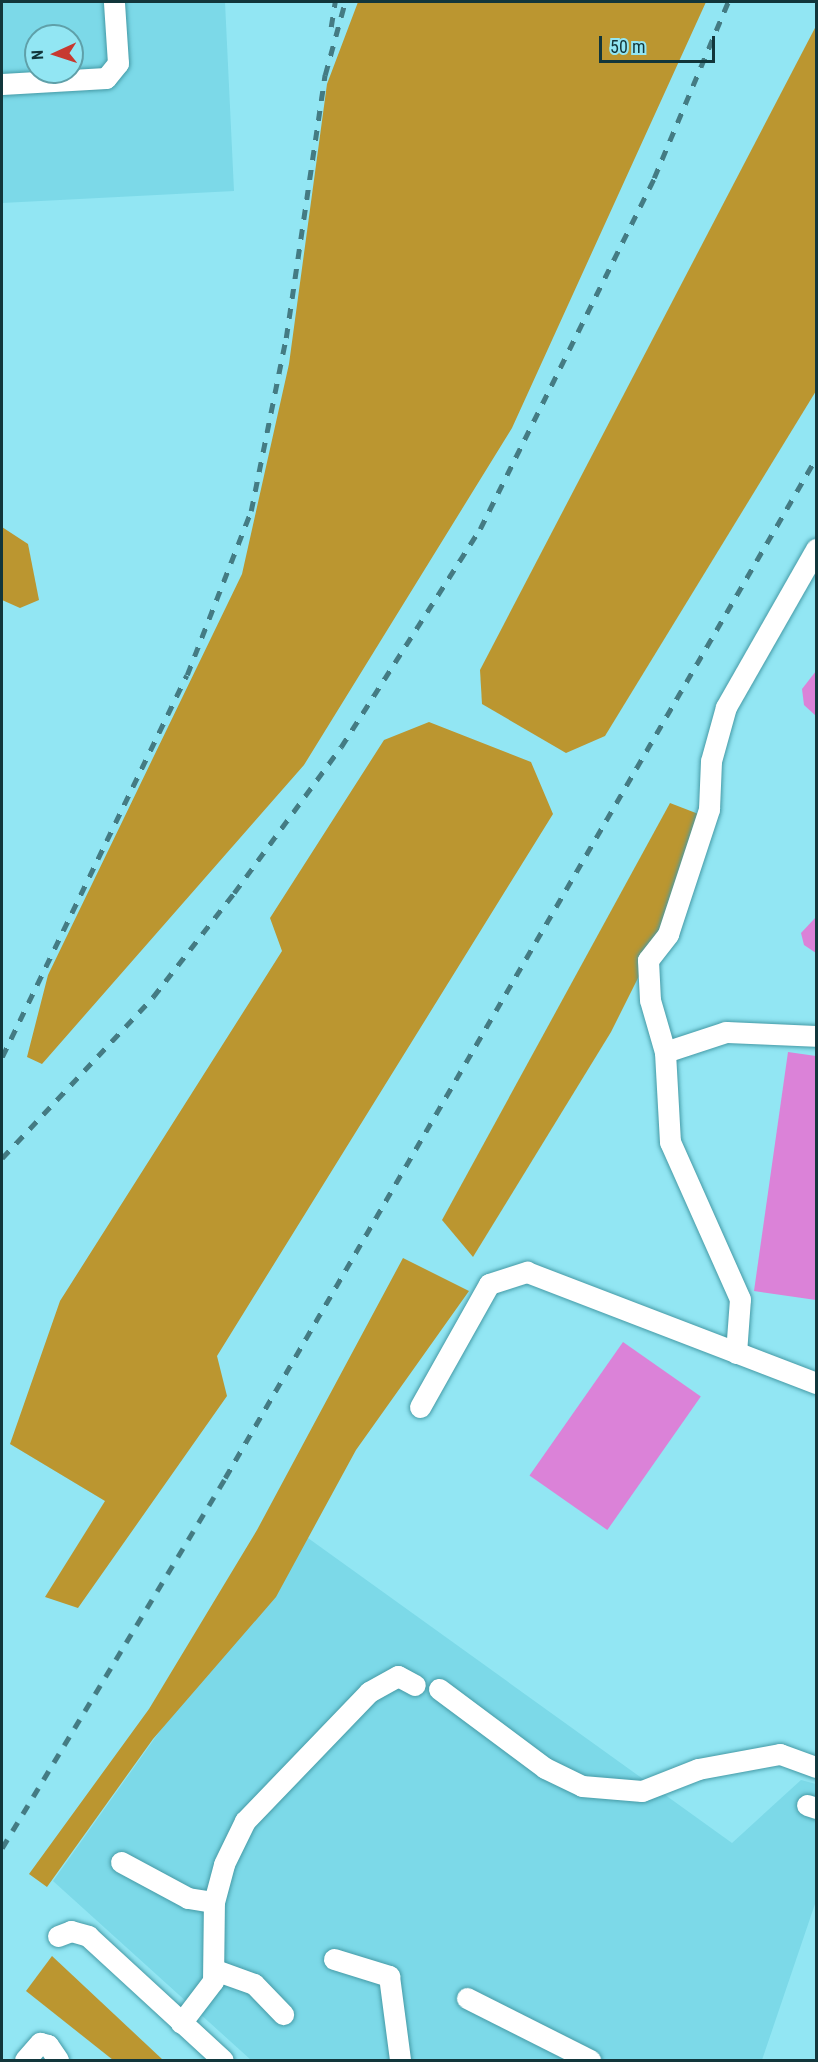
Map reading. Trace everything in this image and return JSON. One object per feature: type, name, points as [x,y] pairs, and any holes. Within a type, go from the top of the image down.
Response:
[{"type":"lane","points":[[2,84],[106,78],[118,63],[114,2]]},
{"type":"lane","points":[[736,1353],[740,1299],[670,1142],[665,1052],[650,1000],[648,960],[668,934],[709,808],[711,761],[726,707],[808,580],[816,549]]},
{"type":"lane","points":[[665,1052],[726,1032],[816,1036]]},
{"type":"lane","points":[[420,1407],[489,1284],[527,1272],[816,1383]]},
{"type":"lane","points":[[181,2023],[213,1982],[215,1970],[214,1902],[224,1864],[245,1821],[369,1692],[398,1676],[415,1685]]},
{"type":"lane","points":[[439,1689],[545,1767],[582,1786],[642,1791],[698,1769],[780,1754],[816,1767]]},
{"type":"lane","points":[[121,1862],[188,1898],[214,1902]]},
{"type":"lane","points":[[58,1936],[71,1931],[88,1936],[223,2061]]},
{"type":"lane","points":[[334,1959],[389,1976],[400,2061]]},
{"type":"lane","points":[[215,1970],[254,1984],[283,2014]]},
{"type":"lane","points":[[468,1998],[590,2061]]},
{"type":"lane","points":[[25,2061],[40,2043],[48,2045],[58,2061]]},
{"type":"shaded area","points":[[2,2],[225,2],[234,191],[2,203]]},
{"type":"shaded area","points":[[358,2],[706,2],[512,428],[304,765],[42,1064],[27,1057],[48,975],[242,574],[289,364],[327,84]]},
{"type":"shaded area","points":[[816,26],[816,391],[605,736],[566,753],[482,704],[480,670]]},
{"type":"shaded area","points":[[2,527],[28,544],[39,600],[20,608],[2,600]]},
{"type":"shaded area","points":[[816,671],[816,716],[804,705],[802,689]]},
{"type":"shaded area","points":[[429,722],[531,762],[553,814],[217,1356],[227,1396],[78,1608],[45,1597],[105,1501],[10,1444],[60,1301],[282,951],[270,918],[384,740]]},
{"type":"shaded area","points":[[670,803],[701,815],[661,932],[611,1032],[473,1257],[442,1220]]},
{"type":"shaded area","points":[[816,917],[816,953],[804,945],[801,933]]},
{"type":"shaded area","points":[[788,1052],[816,1056],[816,1300],[754,1291]]},
{"type":"shaded area","points":[[403,1258],[469,1291],[356,1450],[276,1597],[153,1739],[47,1887],[29,1874],[149,1709],[257,1530]]},
{"type":"shaded area","points":[[623,1342],[701,1396],[607,1530],[530,1476]]},
{"type":"shaded area","points":[[301,1533],[732,1843],[801,1780],[816,1784],[816,1901],[762,2060],[251,2060],[53,1881]]},
{"type":"shaded area","points":[[52,1956],[163,2060],[113,2060],[26,1991]]},
{"type":"railway","points":[[331,27],[335,2]]},
{"type":"railway","points":[[2,1057],[187,675],[251,511],[286,338],[325,75],[345,2]]},
{"type":"railway","points":[[2,1158],[153,997],[234,893],[341,747],[480,529],[654,178],[728,2]]},
{"type":"railway","points":[[2,1848],[225,1478],[816,458]]}]
